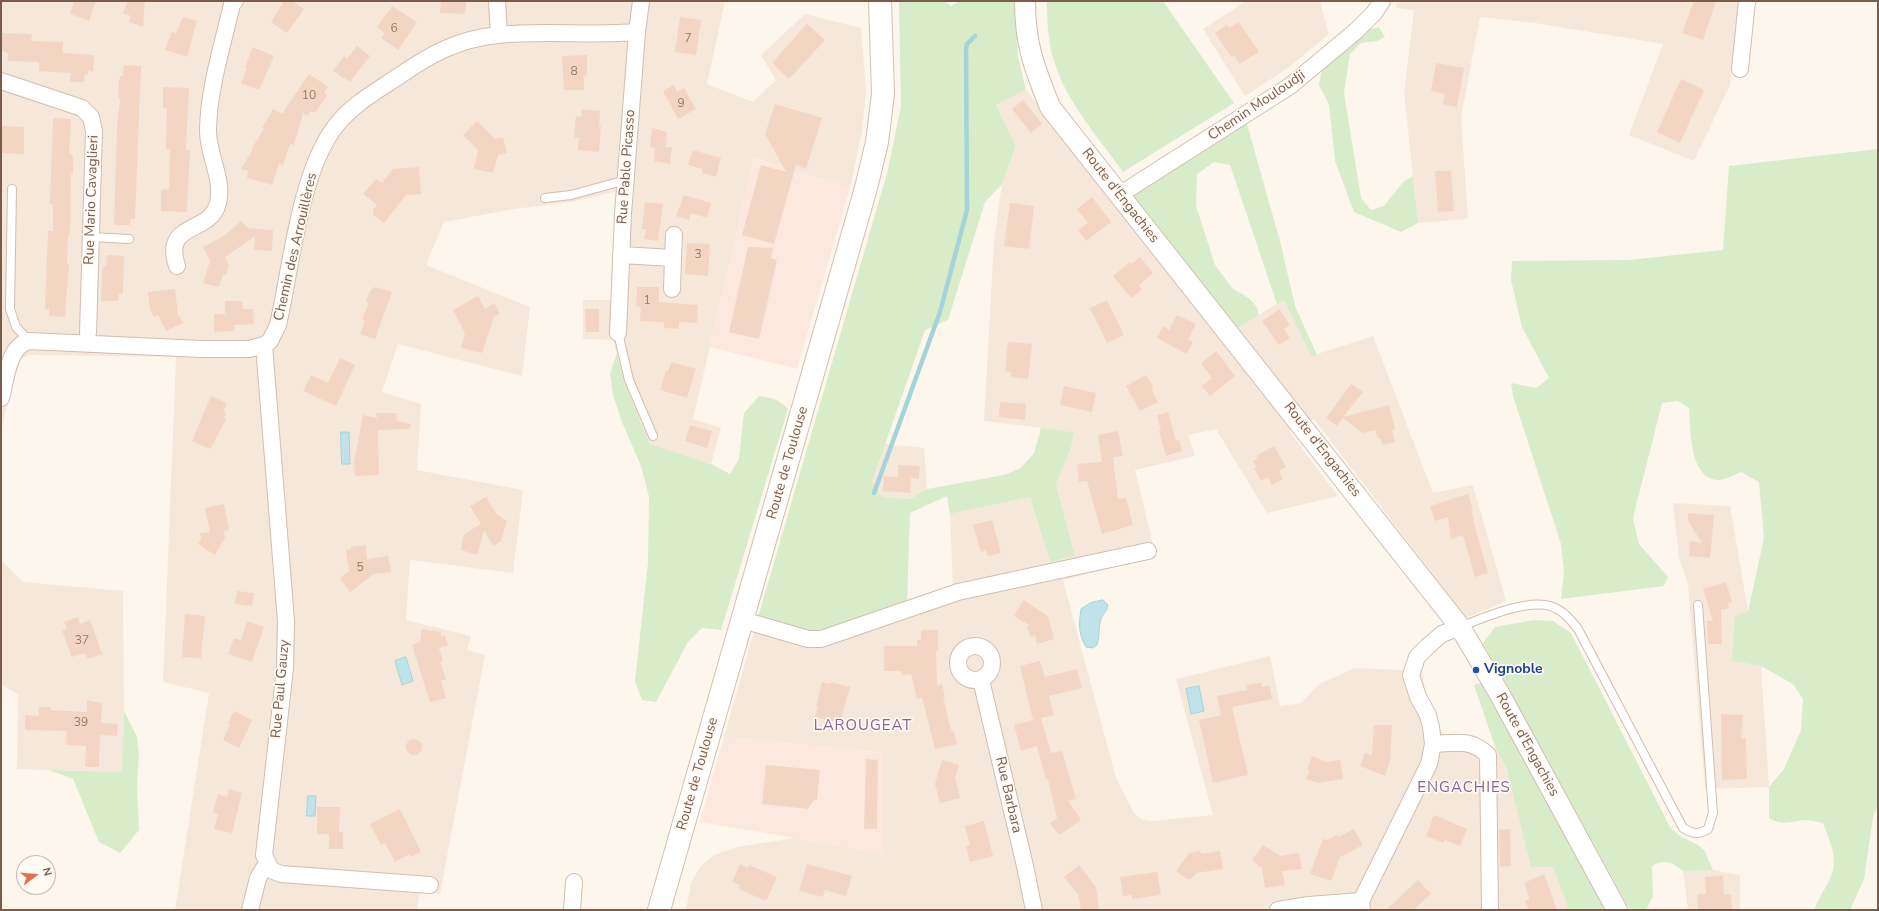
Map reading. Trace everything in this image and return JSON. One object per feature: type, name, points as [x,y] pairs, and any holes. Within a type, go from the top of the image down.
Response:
[{"type":"main road","name":"Route de Toulouse","points":[[659,910],[855,227],[877,142],[883,94],[881,4]]},
{"type":"street","points":[[496,1],[499,35]]},
{"type":"street","name":"Rue Pablo Picasso","points":[[618,333],[626,180],[637,32],[641,1]]},
{"type":"street","name":"Route d'Engachies","points":[[1025,1],[1025,27],[1032,64],[1050,107],[1460,627],[1499,693],[1616,910]]},
{"type":"street","name":"Chemin Mouloudji","points":[[1119,195],[1290,86],[1356,31],[1374,13],[1382,1]]},
{"type":"street","points":[[1740,70],[1747,1]]},
{"type":"street","points":[[177,266],[174,252],[178,237],[189,228],[209,218],[218,202],[218,184],[210,150],[208,129],[212,96],[230,2]]},
{"type":"street","name":"Chemin des Arrouillères","points":[[264,345],[270,340],[278,325],[306,197],[314,169],[332,131],[356,106],[439,50],[459,42],[499,35],[637,32]]},
{"type":"street","name":"Rue Mario Cavaglieri","points":[[1,81],[82,108],[91,117],[94,131],[88,333]]},
{"type":"street","points":[[672,289],[674,235]]},
{"type":"street","points":[[621,255],[673,258]]},
{"type":"street","points":[[1,398],[13,352],[19,344],[29,341],[202,349],[249,349],[264,345]]},
{"type":"street","name":"Rue Paul Gauzy","points":[[264,345],[286,621],[285,668],[263,847],[267,863]]},
{"type":"street","points":[[743,620],[808,639],[821,639],[958,592],[1148,550]]},
{"type":"street","points":[[1278,910],[1309,905],[1362,906],[1430,764],[1433,744],[1431,727],[1428,715],[1418,697],[1411,674],[1417,657],[1428,646],[1442,634],[1460,627]]},
{"type":"street","name":"Rue Barbara","points":[[981,680],[1034,910]]},
{"type":"street","points":[[1433,744],[1466,742],[1474,744],[1488,755],[1490,910]]},
{"type":"street","points":[[250,910],[258,878],[267,863],[271,870],[281,874],[430,885]]},
{"type":"street","points":[[572,910],[574,882]]},
{"type":"lane","points":[[545,198],[571,195],[626,180]]},
{"type":"lane","points":[[12,189],[10,309],[16,327],[29,341]]},
{"type":"lane","points":[[91,237],[129,239]]},
{"type":"lane","points":[[618,333],[629,380],[653,436]]},
{"type":"lane","points":[[1460,627],[1490,614],[1523,606],[1549,605],[1566,614],[1578,629],[1683,828],[1692,834],[1701,833],[1708,829],[1713,813],[1698,605]]},
{"type":"shaded area","points":[[1,1],[725,1],[707,84],[753,102],[776,80],[761,55],[805,14],[861,28],[866,91],[862,131],[850,188],[754,158],[693,419],[721,428],[711,464],[650,444],[625,385],[613,340],[583,339],[583,300],[611,300],[612,261],[618,191],[571,202],[514,209],[444,222],[426,265],[530,307],[522,376],[398,344],[382,392],[421,404],[417,470],[523,490],[513,573],[410,560],[406,620],[471,636],[467,650],[485,655],[440,894],[420,892],[417,910],[175,910],[209,693],[163,682],[176,357],[29,355],[19,362],[1,429]]},
{"type":"shaded area","points":[[1246,1],[1320,1],[1329,34],[1288,68],[1245,96],[1203,29]]},
{"type":"shaded area","points":[[1397,1],[1739,1],[1730,85],[1694,161],[1629,135],[1663,44],[1535,23],[1480,17],[1461,118],[1468,219],[1418,223],[1404,93],[1414,10],[1396,8]]},
{"type":"shaded area","points":[[1026,90],[1222,338],[1284,299],[1311,356],[1373,336],[1433,493],[1473,485],[1506,601],[1466,618],[1314,419],[1289,431],[1338,496],[1267,513],[1216,429],[1188,435],[1195,456],[1135,470],[1156,557],[1063,580],[1116,778],[1134,813],[1141,819],[1151,821],[1213,815],[1176,679],[1270,656],[1280,706],[1301,703],[1319,684],[1355,668],[1423,671],[1424,692],[1439,728],[1448,739],[1474,738],[1496,749],[1553,867],[1569,906],[1566,910],[686,910],[691,883],[700,867],[714,855],[737,847],[795,838],[883,853],[883,753],[724,737],[757,621],[805,632],[953,591],[950,514],[1030,497],[1050,562],[1075,556],[1056,484],[1071,448],[1074,432],[984,421],[994,241],[1002,184],[1016,146],[996,105]]},
{"type":"shaded area","points":[[754,158],[850,188],[797,369],[709,347]]},
{"type":"shaded area","points":[[885,444],[924,448],[927,489],[910,499],[882,497],[872,482]]},
{"type":"shaded area","points":[[1673,503],[1730,506],[1748,611],[1732,661],[1761,666],[1769,787],[1705,789],[1688,584],[1679,558]]},
{"type":"shaded area","points":[[1,560],[23,582],[123,591],[124,711],[122,772],[17,769],[18,694],[4,686],[1,682]]},
{"type":"shaded area","points":[[724,737],[883,753],[883,853],[700,822]]},
{"type":"shaded area","points":[[1713,870],[1740,875],[1740,910],[1688,910],[1683,871]]},
{"type":"green space","points":[[899,1],[945,1],[951,6],[960,1],[1015,1],[1018,56],[1026,90],[996,105],[1016,146],[1002,184],[985,202],[948,320],[925,330],[872,482],[882,497],[910,499],[927,489],[1004,475],[1021,468],[1034,453],[1041,428],[1074,432],[1071,448],[1056,484],[1075,556],[1050,562],[1030,497],[950,514],[947,496],[910,513],[907,606],[817,633],[757,621],[888,170],[901,106]]},
{"type":"green space","points":[[1047,1],[1163,1],[1234,103],[1123,172],[1076,107],[1061,79],[1055,64],[1049,41]]},
{"type":"green space","points":[[1379,27],[1385,37],[1377,41],[1361,43],[1350,54],[1344,93],[1361,198],[1371,210],[1384,206],[1403,182],[1413,176],[1418,223],[1401,232],[1354,212],[1335,161],[1329,104],[1319,85],[1322,70],[1366,30]]},
{"type":"green space","points":[[1246,121],[1280,241],[1295,306],[1317,355],[1311,356],[1284,300],[1277,304],[1230,165],[1214,162],[1197,174],[1196,206],[1215,265],[1233,289],[1249,298],[1256,306],[1259,315],[1235,330],[1131,195]]},
{"type":"green space","points":[[1878,149],[1878,805],[1873,817],[1864,879],[1850,910],[1814,910],[1829,880],[1834,864],[1833,852],[1823,823],[1804,820],[1782,823],[1769,818],[1769,787],[1784,769],[1801,730],[1803,699],[1793,684],[1761,666],[1732,661],[1735,616],[1748,611],[1764,538],[1759,482],[1741,472],[1723,480],[1708,477],[1701,471],[1696,462],[1691,440],[1689,408],[1678,401],[1662,403],[1633,518],[1639,544],[1668,577],[1664,586],[1561,599],[1564,571],[1561,544],[1513,396],[1511,383],[1536,388],[1549,378],[1522,327],[1511,280],[1512,261],[1628,260],[1723,250],[1729,166]]},
{"type":"green space","points":[[617,353],[625,385],[650,444],[711,464],[730,474],[739,459],[744,413],[759,396],[767,397],[782,403],[788,409],[721,630],[702,628],[688,642],[656,702],[642,700],[635,681],[648,563],[649,497],[641,466],[622,422],[613,395],[610,373]]},
{"type":"green space","points":[[1534,620],[1553,621],[1571,633],[1670,827],[1680,836],[1698,845],[1704,850],[1713,870],[1683,871],[1669,862],[1661,862],[1652,866],[1653,896],[1646,910],[1630,910],[1483,643],[1495,627]]},
{"type":"green space","points":[[1480,683],[1489,686],[1605,910],[1566,910],[1568,906],[1553,867],[1531,867],[1507,770],[1496,749],[1474,685]]},
{"type":"green space","points":[[124,711],[137,737],[139,755],[137,785],[139,830],[120,853],[99,842],[73,779],[49,770],[122,772]]},
{"type":"water","points":[[341,432],[349,432],[350,464],[342,464]]},
{"type":"water","points":[[1103,600],[1108,605],[1100,622],[1097,645],[1093,648],[1086,647],[1083,642],[1080,628],[1081,609],[1090,603]]},
{"type":"water","points":[[406,657],[413,681],[402,685],[395,661]]},
{"type":"water","points":[[1199,686],[1204,711],[1191,714],[1186,689]]},
{"type":"water","points":[[308,796],[316,796],[315,816],[307,816]]},
{"type":"building","points":[[74,1],[96,1],[89,21],[70,14]]},
{"type":"building","points":[[128,1],[145,1],[143,27],[129,22],[131,16],[123,13]]},
{"type":"building","points":[[284,1],[292,1],[304,9],[287,33],[271,22]]},
{"type":"building","points":[[441,1],[466,1],[465,14],[440,13]]},
{"type":"building","points":[[1694,1],[1716,1],[1703,40],[1682,33]]},
{"type":"building","points":[[392,6],[417,22],[398,50],[381,38],[385,33],[377,27]]},
{"type":"building","points":[[183,17],[197,21],[187,57],[165,50],[172,32],[176,33]]},
{"type":"building","points":[[680,17],[701,20],[696,55],[675,52]]},
{"type":"building","points":[[1239,22],[1259,52],[1239,64],[1234,55],[1231,57],[1215,33],[1227,25],[1229,28]]},
{"type":"building","points":[[807,24],[825,40],[789,79],[772,63]]},
{"type":"building","points":[[1,33],[32,34],[31,41],[63,42],[63,53],[94,55],[93,72],[88,71],[88,74],[85,74],[84,82],[70,82],[71,73],[39,71],[39,62],[8,61],[8,53],[1,50]]},
{"type":"building","points":[[357,46],[370,56],[350,82],[333,71],[344,56],[347,59]]},
{"type":"building","points":[[253,47],[274,56],[259,90],[241,83],[247,68],[245,67]]},
{"type":"building","points":[[587,55],[587,75],[584,76],[584,90],[564,90],[562,56]]},
{"type":"building","points":[[1436,63],[1464,68],[1457,107],[1443,104],[1445,94],[1431,91]]},
{"type":"building","points":[[124,65],[141,66],[135,219],[131,219],[130,225],[114,225],[117,126],[120,100],[118,95],[120,76],[123,76]]},
{"type":"building","points":[[309,74],[328,87],[324,93],[327,95],[315,113],[311,111],[307,116],[303,113],[294,145],[290,144],[283,165],[279,164],[272,185],[247,178],[248,171],[241,169],[264,129],[262,128],[273,109],[282,114]]},
{"type":"building","points":[[1681,79],[1704,90],[1680,143],[1657,132]]},
{"type":"building","points":[[674,85],[677,92],[684,88],[696,109],[678,119],[663,91]]},
{"type":"building","points":[[163,87],[189,88],[186,150],[190,150],[187,212],[161,211],[161,190],[169,189],[170,149],[166,149],[167,108],[163,108]]},
{"type":"building","points":[[1023,100],[1042,124],[1031,133],[1012,109]]},
{"type":"building","points":[[775,104],[822,118],[806,169],[796,165],[774,244],[742,235],[761,165],[786,172],[765,134]]},
{"type":"building","points":[[582,109],[600,111],[599,126],[601,126],[599,152],[578,150],[579,138],[574,137],[576,116],[581,117]]},
{"type":"building","points":[[53,118],[71,119],[69,154],[72,154],[73,159],[73,174],[71,174],[70,233],[68,238],[67,264],[69,264],[65,317],[49,316],[49,309],[45,309],[48,231],[53,231],[53,204],[50,204]]},
{"type":"building","points":[[477,121],[495,139],[503,137],[507,153],[498,155],[493,173],[474,169],[478,150],[463,135]]},
{"type":"building","points":[[1,126],[24,127],[24,154],[1,153]]},
{"type":"building","points":[[652,128],[667,132],[666,147],[672,147],[670,164],[654,161],[655,148],[650,146]]},
{"type":"building","points":[[693,150],[721,158],[716,177],[702,173],[703,169],[688,165]]},
{"type":"building","points":[[419,167],[421,194],[406,195],[384,223],[373,215],[373,210],[377,205],[363,194],[376,179],[382,183],[393,169]]},
{"type":"building","points":[[1435,171],[1451,171],[1454,211],[1438,212]]},
{"type":"building","points":[[684,195],[711,203],[707,218],[691,213],[689,220],[676,216]]},
{"type":"building","points":[[1092,197],[1111,222],[1086,241],[1078,230],[1088,223],[1077,209]]},
{"type":"building","points":[[645,202],[663,204],[658,241],[644,239],[646,229],[642,229]]},
{"type":"building","points":[[1010,203],[1034,206],[1029,249],[1004,246]]},
{"type":"building","points":[[241,221],[248,228],[273,230],[272,251],[254,250],[255,236],[225,257],[229,265],[226,275],[223,274],[219,287],[203,283],[210,261],[203,247],[224,236]]},
{"type":"building","points":[[687,243],[710,244],[708,276],[685,274]]},
{"type":"building","points":[[748,247],[773,248],[771,258],[777,260],[759,339],[729,332]]},
{"type":"building","points":[[107,255],[124,256],[123,294],[119,294],[118,301],[101,301],[102,270],[103,266],[106,266]]},
{"type":"building","points":[[1140,257],[1153,273],[1139,285],[1142,290],[1131,298],[1113,276],[1130,262],[1132,264]]},
{"type":"building","points":[[375,287],[392,292],[375,339],[360,334],[365,321],[362,320],[369,302],[366,301],[370,291]]},
{"type":"building","points":[[637,287],[659,287],[659,302],[698,305],[697,323],[679,322],[679,329],[664,328],[664,322],[640,321],[641,307],[636,306]]},
{"type":"building","points":[[175,289],[178,314],[183,323],[166,331],[158,315],[154,317],[150,309],[148,292]]},
{"type":"building","points":[[478,296],[485,309],[494,303],[500,314],[494,317],[482,353],[461,348],[465,333],[453,310]]},
{"type":"building","points":[[1107,300],[1124,335],[1107,343],[1090,308]]},
{"type":"building","points":[[225,301],[242,301],[243,309],[253,309],[254,324],[234,325],[234,331],[214,332],[214,314],[225,314]]},
{"type":"building","points":[[585,309],[599,309],[599,332],[586,332]]},
{"type":"building","points":[[1279,309],[1290,325],[1284,329],[1290,338],[1279,345],[1262,321]]},
{"type":"building","points":[[1177,315],[1196,324],[1188,339],[1193,342],[1187,354],[1157,338],[1163,326],[1169,330]]},
{"type":"building","points":[[1008,342],[1032,344],[1028,379],[1011,377],[1011,372],[1005,371]]},
{"type":"building","points":[[1216,351],[1235,376],[1210,396],[1202,386],[1212,378],[1201,363]]},
{"type":"building","points":[[340,358],[355,365],[336,406],[303,391],[311,375],[328,383]]},
{"type":"building","points":[[671,362],[696,369],[687,398],[660,390],[666,370],[668,371]]},
{"type":"building","points":[[1146,375],[1153,387],[1152,390],[1158,402],[1140,411],[1126,386]]},
{"type":"building","points":[[1351,384],[1363,392],[1343,417],[1389,405],[1395,429],[1392,430],[1395,442],[1382,445],[1375,430],[1363,433],[1343,418],[1337,426],[1326,418]]},
{"type":"building","points":[[1064,386],[1096,393],[1092,412],[1060,405]]},
{"type":"building","points":[[211,396],[227,403],[223,412],[226,413],[224,418],[226,419],[210,449],[192,441]]},
{"type":"building","points":[[1000,402],[1026,404],[1025,420],[999,417]]},
{"type":"building","points":[[1168,412],[1176,441],[1179,440],[1182,451],[1166,456],[1159,431],[1161,431],[1157,415]]},
{"type":"building","points":[[376,413],[396,413],[397,421],[411,424],[410,429],[378,430],[379,475],[355,476],[354,462],[363,415],[377,418]]},
{"type":"building","points":[[690,425],[712,431],[707,448],[685,441]]},
{"type":"building","points":[[1118,431],[1123,456],[1113,457],[1118,499],[1126,498],[1133,525],[1102,534],[1087,481],[1079,482],[1077,464],[1102,462],[1098,435]]},
{"type":"building","points":[[1274,446],[1286,467],[1279,471],[1283,479],[1272,485],[1268,477],[1261,481],[1254,468],[1257,467],[1253,461],[1258,459],[1256,456]]},
{"type":"building","points":[[898,465],[920,466],[919,479],[911,478],[910,493],[883,491],[884,476],[898,477]]},
{"type":"building","points":[[1468,494],[1473,509],[1471,509],[1476,531],[1488,573],[1475,577],[1463,535],[1451,539],[1448,517],[1435,521],[1430,506]]},
{"type":"building","points":[[486,497],[496,514],[507,521],[501,541],[493,546],[484,530],[477,555],[461,550],[464,534],[481,524],[470,506]]},
{"type":"building","points":[[224,504],[229,530],[224,531],[225,538],[215,555],[198,544],[201,539],[200,533],[210,532],[205,508]]},
{"type":"building","points":[[1688,513],[1714,515],[1710,558],[1689,556],[1690,541],[1702,543],[1688,521]]},
{"type":"building","points":[[992,520],[1001,553],[988,556],[986,550],[981,552],[973,525]]},
{"type":"building","points":[[366,545],[367,559],[388,556],[391,572],[374,574],[350,592],[340,578],[349,571],[346,550],[351,549],[351,547]]},
{"type":"building","points":[[1726,582],[1732,602],[1728,603],[1729,608],[1721,610],[1722,644],[1708,644],[1707,621],[1713,621],[1703,589]]},
{"type":"building","points":[[237,591],[254,593],[252,606],[235,604]]},
{"type":"building","points":[[1023,600],[1048,616],[1054,639],[1037,644],[1035,636],[1031,637],[1027,627],[1029,625],[1014,616]]},
{"type":"building","points":[[185,614],[205,616],[201,658],[182,657]]},
{"type":"building","points":[[78,617],[80,624],[90,620],[102,654],[87,659],[85,653],[72,657],[62,630],[67,629],[64,622]]},
{"type":"building","points":[[247,621],[264,627],[252,662],[228,654],[234,638],[241,640]]},
{"type":"building","points":[[422,629],[441,632],[441,637],[445,635],[448,645],[439,648],[443,661],[440,662],[446,679],[441,681],[446,698],[430,702],[412,645],[420,642]]},
{"type":"building","points":[[921,630],[938,630],[938,651],[936,651],[937,686],[942,684],[945,697],[943,697],[951,731],[954,731],[957,744],[935,749],[922,697],[917,699],[911,674],[902,675],[902,671],[884,671],[884,646],[917,646],[917,640],[921,640]]},
{"type":"building","points":[[1040,661],[1045,677],[1077,669],[1082,688],[1049,696],[1054,715],[1033,720],[1020,666]]},
{"type":"building","points":[[822,682],[830,684],[831,682],[850,687],[840,723],[815,717]]},
{"type":"building","points":[[1261,683],[1262,687],[1270,686],[1272,699],[1232,707],[1248,775],[1213,783],[1199,720],[1221,715],[1217,696],[1247,690],[1246,685]]},
{"type":"building","points":[[87,700],[102,703],[101,723],[118,724],[117,736],[100,735],[99,767],[85,767],[86,746],[66,745],[67,731],[25,730],[25,715],[39,716],[39,707],[51,707],[51,710],[87,712]]},
{"type":"building","points":[[234,711],[252,720],[239,748],[223,740],[230,725],[228,723]]},
{"type":"building","points":[[1721,714],[1743,715],[1741,739],[1746,738],[1747,779],[1722,780]]},
{"type":"building","points":[[1041,718],[1051,753],[1062,751],[1076,799],[1068,801],[1081,820],[1059,835],[1050,823],[1057,819],[1048,779],[1046,780],[1037,746],[1021,751],[1014,725]]},
{"type":"building","points":[[1374,725],[1392,725],[1390,760],[1385,776],[1360,766],[1365,753],[1372,755]]},
{"type":"building","points":[[414,739],[420,741],[422,747],[420,753],[414,755],[408,753],[406,747],[408,741]]},
{"type":"building","points":[[1312,756],[1326,762],[1340,760],[1343,779],[1318,783],[1306,779],[1310,770],[1307,769]]},
{"type":"building","points":[[866,759],[878,760],[877,829],[864,829]]},
{"type":"building","points":[[942,760],[959,765],[955,777],[960,798],[940,803],[935,784]]},
{"type":"building","points":[[766,765],[820,770],[817,800],[814,800],[808,809],[762,804]]},
{"type":"building","points":[[229,789],[242,793],[232,833],[214,829],[218,814],[213,813],[218,794],[227,797]]},
{"type":"building","points":[[317,807],[340,807],[339,832],[343,832],[343,849],[329,849],[329,834],[317,834]]},
{"type":"building","points":[[400,809],[421,852],[411,857],[410,854],[395,862],[385,843],[381,845],[370,824]]},
{"type":"building","points":[[1434,815],[1467,829],[1460,846],[1445,840],[1443,843],[1426,836]]},
{"type":"building","points":[[984,821],[993,856],[970,862],[966,846],[970,845],[965,826]]},
{"type":"building","points":[[1354,829],[1363,845],[1340,857],[1331,881],[1310,874],[1323,839],[1327,840],[1337,835],[1338,837]]},
{"type":"building","points":[[1510,829],[1511,866],[1500,867],[1499,830]]},
{"type":"building","points":[[1263,845],[1281,856],[1299,853],[1302,869],[1282,871],[1285,885],[1265,888],[1262,868],[1252,860]]},
{"type":"building","points":[[1200,851],[1201,854],[1220,851],[1223,869],[1196,873],[1191,879],[1187,879],[1176,871],[1189,853]]},
{"type":"building","points":[[740,864],[748,868],[749,865],[777,877],[766,901],[739,889],[740,885],[732,882]]},
{"type":"building","points":[[807,864],[852,876],[846,896],[825,890],[823,897],[799,891]]},
{"type":"building","points":[[1079,865],[1096,887],[1099,910],[1081,910],[1078,894],[1064,877]]},
{"type":"building","points":[[1157,872],[1161,895],[1132,899],[1132,895],[1123,896],[1120,877]]},
{"type":"building","points":[[1544,874],[1557,910],[1529,910],[1525,901],[1530,899],[1524,883]]},
{"type":"building","points":[[1723,875],[1724,895],[1731,894],[1732,910],[1698,910],[1697,894],[1706,894],[1705,877]]},
{"type":"building","points":[[1418,880],[1431,894],[1413,910],[1386,910]]},
{"type":"waterway","points":[[874,493],[940,312],[967,210],[966,49],[967,44],[975,36]]},
{"type":"place","name":"Vignoble","points":[[1476,670]]},
{"type":"district","name":"LAROUGEAT","points":[[863,726]]},
{"type":"district","name":"ENGACHIES","points":[[1464,788]]}]
